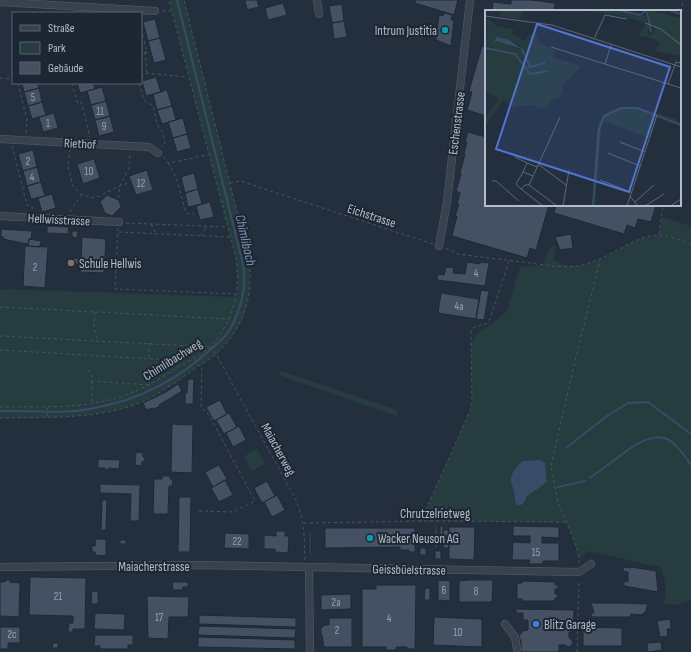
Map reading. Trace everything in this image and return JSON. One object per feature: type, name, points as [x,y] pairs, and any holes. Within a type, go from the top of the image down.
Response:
[{"type":"street","points":[[317,0],[319,14]]},
{"type":"street","name":"Eschenstrasse","points":[[440,246],[447,202],[470,0]]},
{"type":"street","points":[[0,2],[155,11]]},
{"type":"street","name":"Riethof","points":[[0,138],[129,146],[149,148],[158,152]]},
{"type":"street","name":"Hellwisstrasse","points":[[0,216],[119,222]]},
{"type":"street","points":[[579,572],[591,564]]},
{"type":"street","name":"Maiacherstrasse","points":[[0,567],[202,565],[309,567]]},
{"type":"street","points":[[309,567],[310,652]]},
{"type":"street","name":"Geissbüelstrasse","points":[[309,567],[579,572]]},
{"type":"street","points":[[505,624],[515,637],[517,649]]},
{"type":"path","name":"Chimlibachweg","points":[[0,406],[92,404],[120,397],[149,385],[211,348],[229,319],[237,294],[238,269],[169,0]]},
{"type":"path","points":[[0,418],[94,414],[142,401],[168,388],[215,354],[235,332],[243,317],[249,300],[249,260],[184,0]]},
{"type":"path","points":[[681,20],[683,0]]},
{"type":"path","points":[[155,11],[172,11]]},
{"type":"path","points":[[142,34],[146,52],[147,73]]},
{"type":"path","points":[[142,76],[147,73],[188,77]]},
{"type":"path","points":[[0,78],[12,79]]},
{"type":"path","points":[[18,84],[27,120],[26,140]]},
{"type":"path","points":[[72,84],[77,102],[81,101],[90,135],[90,144]]},
{"type":"path","points":[[138,84],[144,100],[153,106],[157,124],[163,133],[165,144],[158,152],[168,163],[176,177],[186,213],[194,214]]},
{"type":"path","points":[[11,139],[11,145],[27,205],[32,206],[35,218]]},
{"type":"path","points":[[70,143],[68,168],[73,186],[81,194],[92,198],[128,184]]},
{"type":"path","points":[[118,198],[120,186],[129,168],[129,146]]},
{"type":"path","points":[[168,163],[208,154]]},
{"type":"path","name":"Eichstrasse","points":[[230,183],[240,181],[440,246],[457,254],[509,261],[560,267],[585,265],[600,260],[637,240],[659,235],[691,244]]},
{"type":"path","points":[[65,220],[81,194]]},
{"type":"path","points":[[221,203],[233,195]]},
{"type":"path","points":[[659,235],[663,206]]},
{"type":"path","points":[[228,227],[119,222],[114,289],[237,294]]},
{"type":"path","points":[[151,224],[156,234]]},
{"type":"path","points":[[201,236],[206,226]]},
{"type":"path","points":[[118,232],[230,237]]},
{"type":"path","points":[[577,652],[578,552],[558,502],[551,466],[600,260]]},
{"type":"path","points":[[420,521],[470,411],[472,403],[471,332],[474,327],[486,324],[490,320],[509,261]]},
{"type":"path","points":[[0,306],[229,319]]},
{"type":"path","points":[[95,311],[94,326],[97,341]]},
{"type":"path","points":[[0,336],[150,343],[211,348]]},
{"type":"path","points":[[149,358],[150,343]]},
{"type":"path","name":"Maiacherweg","points":[[211,348],[301,510],[304,523],[305,562],[309,567]]},
{"type":"path","points":[[0,350],[188,361]]},
{"type":"path","points":[[199,511],[233,512],[255,501],[209,415],[200,407],[202,364]]},
{"type":"path","points":[[88,370],[92,375],[92,404]]},
{"type":"path","points":[[92,380],[149,385]]},
{"type":"path","points":[[47,406],[47,417]]},
{"type":"path","name":"Chrutzelrietweg","points":[[304,523],[420,521],[566,522]]},
{"type":"green space","points":[[169,0],[184,0],[244,239],[249,271],[249,286],[248,300],[244,314],[238,328],[215,355],[171,386],[143,401],[109,412],[73,416],[0,418],[0,289],[237,297],[238,280],[236,258]]},
{"type":"green space","points":[[662,217],[691,226],[691,600],[677,605],[664,604],[665,585],[664,576],[660,566],[653,566],[589,551],[579,559],[573,538],[566,522],[421,521],[470,411],[472,403],[471,344],[477,334],[507,311],[520,267],[543,265],[546,254],[552,245],[556,247],[553,260],[571,267],[585,265],[600,260],[637,240],[659,235]],"holes":[[[540,460],[546,482],[526,497],[515,502],[511,477],[512,473],[522,461]]]},
{"type":"green space","points":[[281,371],[397,410],[398,414],[396,416],[279,375]]},
{"type":"green space","points":[[257,448],[265,464],[252,471],[243,457]]},
{"type":"water","points":[[540,460],[545,463],[547,482],[526,497],[525,501],[521,505],[518,505],[515,502],[511,481],[512,473],[522,461]]},
{"type":"building","points":[[245,0],[257,0],[259,7],[247,10]]},
{"type":"building","points":[[416,0],[458,0],[454,15],[415,3]]},
{"type":"building","points":[[511,0],[531,0],[555,3],[554,10],[492,10],[493,2],[511,4]]},
{"type":"building","points":[[283,3],[287,15],[268,20],[265,8]]},
{"type":"building","points":[[342,4],[344,21],[332,23],[329,6]]},
{"type":"building","name":"Intrum Justitia","points":[[444,13],[452,15],[451,20],[454,20],[451,46],[436,40],[439,15],[443,16]]},
{"type":"building","points":[[155,19],[160,38],[148,41],[143,22]]},
{"type":"building","points":[[344,21],[347,37],[334,39],[332,23]]},
{"type":"building","points":[[160,38],[166,60],[154,63],[148,41]]},
{"type":"building","points":[[482,46],[485,47],[485,116],[467,110],[472,92],[469,91]]},
{"type":"building","points":[[156,77],[161,92],[146,96],[142,81]]},
{"type":"building","points":[[22,84],[37,84],[39,88],[24,92]]},
{"type":"building","points":[[77,84],[93,84],[95,89],[80,93]]},
{"type":"building","points":[[102,87],[106,101],[91,105],[87,91]]},
{"type":"building","points":[[39,88],[42,102],[28,106],[24,92]]},
{"type":"building","points":[[167,90],[172,106],[157,110],[153,94]]},
{"type":"building","points":[[106,101],[110,116],[95,120],[91,105]]},
{"type":"building","points":[[42,102],[46,115],[32,119],[28,106]]},
{"type":"building","points":[[172,106],[176,120],[162,124],[157,110]]},
{"type":"building","points":[[54,113],[58,128],[43,132],[39,117]]},
{"type":"building","points":[[110,116],[114,132],[99,136],[95,120]]},
{"type":"building","points":[[183,118],[187,134],[173,138],[168,122]]},
{"type":"building","points":[[468,132],[485,137],[485,206],[549,206],[536,250],[530,248],[527,258],[452,236],[457,216],[455,216],[459,204],[457,204],[460,193],[456,191],[465,154],[467,142],[465,141]]},
{"type":"building","points":[[187,134],[191,148],[177,152],[173,138]]},
{"type":"building","points":[[33,150],[37,167],[23,171],[18,154]]},
{"type":"building","points":[[94,159],[100,178],[83,184],[77,164]]},
{"type":"building","points":[[37,167],[41,182],[27,186],[23,171]]},
{"type":"building","points":[[147,170],[153,190],[136,195],[129,176]]},
{"type":"building","points":[[194,173],[198,189],[185,193],[181,177]]},
{"type":"building","points":[[41,182],[45,196],[31,199],[27,186]]},
{"type":"building","points":[[198,189],[202,204],[188,207],[185,193]]},
{"type":"building","points":[[52,194],[56,208],[42,212],[38,198]]},
{"type":"building","points":[[107,195],[119,200],[121,207],[112,216],[105,213],[100,202]]},
{"type":"building","points":[[210,202],[214,217],[200,220],[196,206]]},
{"type":"building","points":[[556,206],[656,206],[651,222],[638,219],[635,228],[627,225],[624,234],[554,213]]},
{"type":"building","points":[[47,226],[69,227],[68,234],[47,233]]},
{"type":"building","points":[[1,229],[32,231],[31,239],[29,239],[28,244],[3,239],[4,237],[1,237]]},
{"type":"building","points":[[72,231],[78,231],[77,238],[72,237]]},
{"type":"building","points":[[571,234],[573,248],[560,250],[555,237]]},
{"type":"building","points":[[82,237],[106,239],[104,273],[80,272],[81,264],[73,264],[73,258],[81,259]]},
{"type":"building","points":[[29,239],[41,241],[40,247],[28,246]]},
{"type":"building","points":[[25,246],[48,247],[45,288],[23,286]]},
{"type":"building","points":[[467,262],[480,264],[480,262],[489,263],[485,286],[437,280],[438,274],[444,275],[446,267],[454,268],[453,273],[465,274]]},
{"type":"building","points":[[481,290],[489,291],[484,320],[476,319]]},
{"type":"building","points":[[441,293],[479,299],[476,319],[438,313]]},
{"type":"building","points":[[188,379],[194,379],[193,404],[185,404],[185,393],[187,393]]},
{"type":"building","points":[[178,384],[182,391],[159,405],[159,407],[146,410],[143,403],[166,392]]},
{"type":"building","points":[[220,400],[227,414],[214,421],[206,407]]},
{"type":"building","points":[[229,413],[237,427],[224,434],[216,420]]},
{"type":"building","points":[[172,424],[193,425],[192,473],[171,472]]},
{"type":"building","points":[[239,426],[246,440],[233,447],[226,433]]},
{"type":"building","points":[[136,452],[143,453],[143,457],[145,457],[141,466],[135,465]]},
{"type":"building","points":[[98,459],[120,460],[119,469],[108,468],[108,470],[105,470],[105,468],[98,468]]},
{"type":"building","points":[[219,465],[227,479],[213,487],[205,472]]},
{"type":"building","points":[[163,476],[170,476],[170,479],[173,479],[172,486],[169,486],[168,514],[153,514],[154,479],[162,479]]},
{"type":"building","points":[[225,480],[233,495],[219,502],[211,488]]},
{"type":"building","points":[[267,481],[275,496],[262,503],[254,488]]},
{"type":"building","points":[[100,484],[140,485],[139,521],[130,521],[131,494],[100,493]]},
{"type":"building","points":[[277,495],[285,510],[272,517],[264,502]]},
{"type":"building","points":[[179,497],[191,497],[190,552],[178,552]]},
{"type":"building","points":[[102,500],[107,500],[106,530],[101,530]]},
{"type":"building","points":[[435,526],[437,526],[437,549],[435,549]]},
{"type":"building","points":[[440,526],[443,526],[443,546],[440,546]]},
{"type":"building","points":[[513,526],[559,527],[559,538],[542,537],[542,543],[559,543],[559,561],[543,561],[543,564],[529,564],[530,560],[512,560],[513,542],[530,543],[530,536],[513,536]]},
{"type":"building","points":[[449,527],[475,527],[474,560],[449,559]]},
{"type":"building","name":"Wacker Neuson AG","points":[[325,528],[415,528],[415,552],[400,550],[400,547],[325,548]]},
{"type":"building","points":[[443,530],[449,530],[449,548],[443,548]]},
{"type":"building","points":[[276,531],[285,531],[285,536],[289,536],[288,553],[275,552],[275,549],[264,549],[264,535],[276,536]]},
{"type":"building","points":[[309,531],[311,531],[311,555],[309,555]]},
{"type":"building","points":[[225,533],[249,534],[249,549],[224,548]]},
{"type":"building","points":[[96,539],[106,539],[106,556],[95,555],[95,552],[92,552],[92,546],[95,546]]},
{"type":"building","points":[[120,540],[126,540],[126,544],[120,544]]},
{"type":"building","points":[[420,548],[426,548],[426,555],[420,555]]},
{"type":"building","points":[[435,551],[441,551],[441,559],[435,559]]},
{"type":"building","points":[[623,567],[656,571],[658,592],[624,586],[624,581],[628,582],[628,572],[623,571]]},
{"type":"building","points":[[30,577],[86,578],[85,629],[73,629],[73,632],[68,632],[69,623],[73,623],[73,616],[29,615]]},
{"type":"building","points":[[6,580],[20,583],[19,617],[0,616],[0,582],[5,582]]},
{"type":"building","points":[[438,580],[450,581],[450,601],[438,600]]},
{"type":"building","points":[[493,580],[492,602],[459,602],[459,581]]},
{"type":"building","points":[[522,581],[555,582],[555,585],[558,585],[558,589],[555,589],[555,594],[558,594],[557,598],[555,598],[555,601],[522,601],[522,599],[517,599],[517,583],[522,583]]},
{"type":"building","points":[[172,582],[188,582],[188,587],[183,587],[183,590],[173,590]]},
{"type":"building","points":[[376,585],[416,585],[415,649],[396,647],[396,650],[386,650],[386,647],[362,647],[362,589],[376,589]]},
{"type":"building","points":[[425,588],[430,588],[430,600],[424,600]]},
{"type":"building","points":[[92,591],[98,592],[98,604],[91,604]]},
{"type":"building","points":[[351,594],[351,609],[321,610],[321,595]]},
{"type":"building","points":[[147,596],[189,597],[188,617],[169,617],[168,639],[148,638]]},
{"type":"building","points":[[591,603],[648,604],[643,615],[631,614],[630,617],[591,617],[591,613],[594,613]]},
{"type":"building","points":[[516,609],[574,610],[573,632],[569,632],[569,637],[573,642],[571,646],[568,647],[565,645],[559,645],[559,652],[521,652],[521,641],[519,636],[523,631],[528,630],[528,620],[523,620],[523,613],[516,613]]},
{"type":"building","points":[[95,613],[125,614],[124,630],[94,629]]},
{"type":"building","points":[[199,615],[296,618],[296,627],[199,624]]},
{"type":"building","points":[[434,617],[482,619],[482,647],[433,645]]},
{"type":"building","points":[[329,618],[352,618],[352,647],[324,647],[321,627],[323,627],[323,625],[329,625]]},
{"type":"building","points":[[670,619],[671,629],[667,629],[668,636],[660,637],[657,621]]},
{"type":"building","points":[[199,626],[296,629],[295,638],[198,635]]},
{"type":"building","points":[[0,627],[20,627],[20,643],[8,643],[8,649],[0,649]]},
{"type":"building","points":[[583,627],[622,628],[622,646],[583,646]]},
{"type":"building","points":[[95,635],[133,635],[133,645],[128,645],[128,649],[100,649],[100,646],[94,646]]},
{"type":"building","points":[[198,637],[295,640],[295,649],[198,647]]},
{"type":"building","points":[[661,642],[662,650],[648,652],[647,643]]},
{"type":"building","points":[[53,643],[58,643],[58,648],[52,648]]},
{"type":"waterway","name":"Chimlibach","points":[[0,411],[59,412],[83,410],[127,400],[158,387],[186,369],[220,341],[227,334],[235,320],[244,289],[243,265],[177,0]]},
{"type":"waterway","points":[[566,448],[607,416],[628,403],[648,402],[691,434]]},
{"type":"waterway","points":[[590,478],[632,447],[652,438],[660,437],[673,443],[679,448],[691,465]]},
{"type":"waterway","points":[[558,487],[585,481]]},
{"type":"place","name":"Intrum Justitia","points":[[445,30]]},
{"type":"place","name":"Schule Hellwis","points":[[71,263]]},
{"type":"place","name":"Wacker Neuson AG","points":[[370,538]]},
{"type":"place","name":"Blitz Garage","points":[[536,624]]}]
